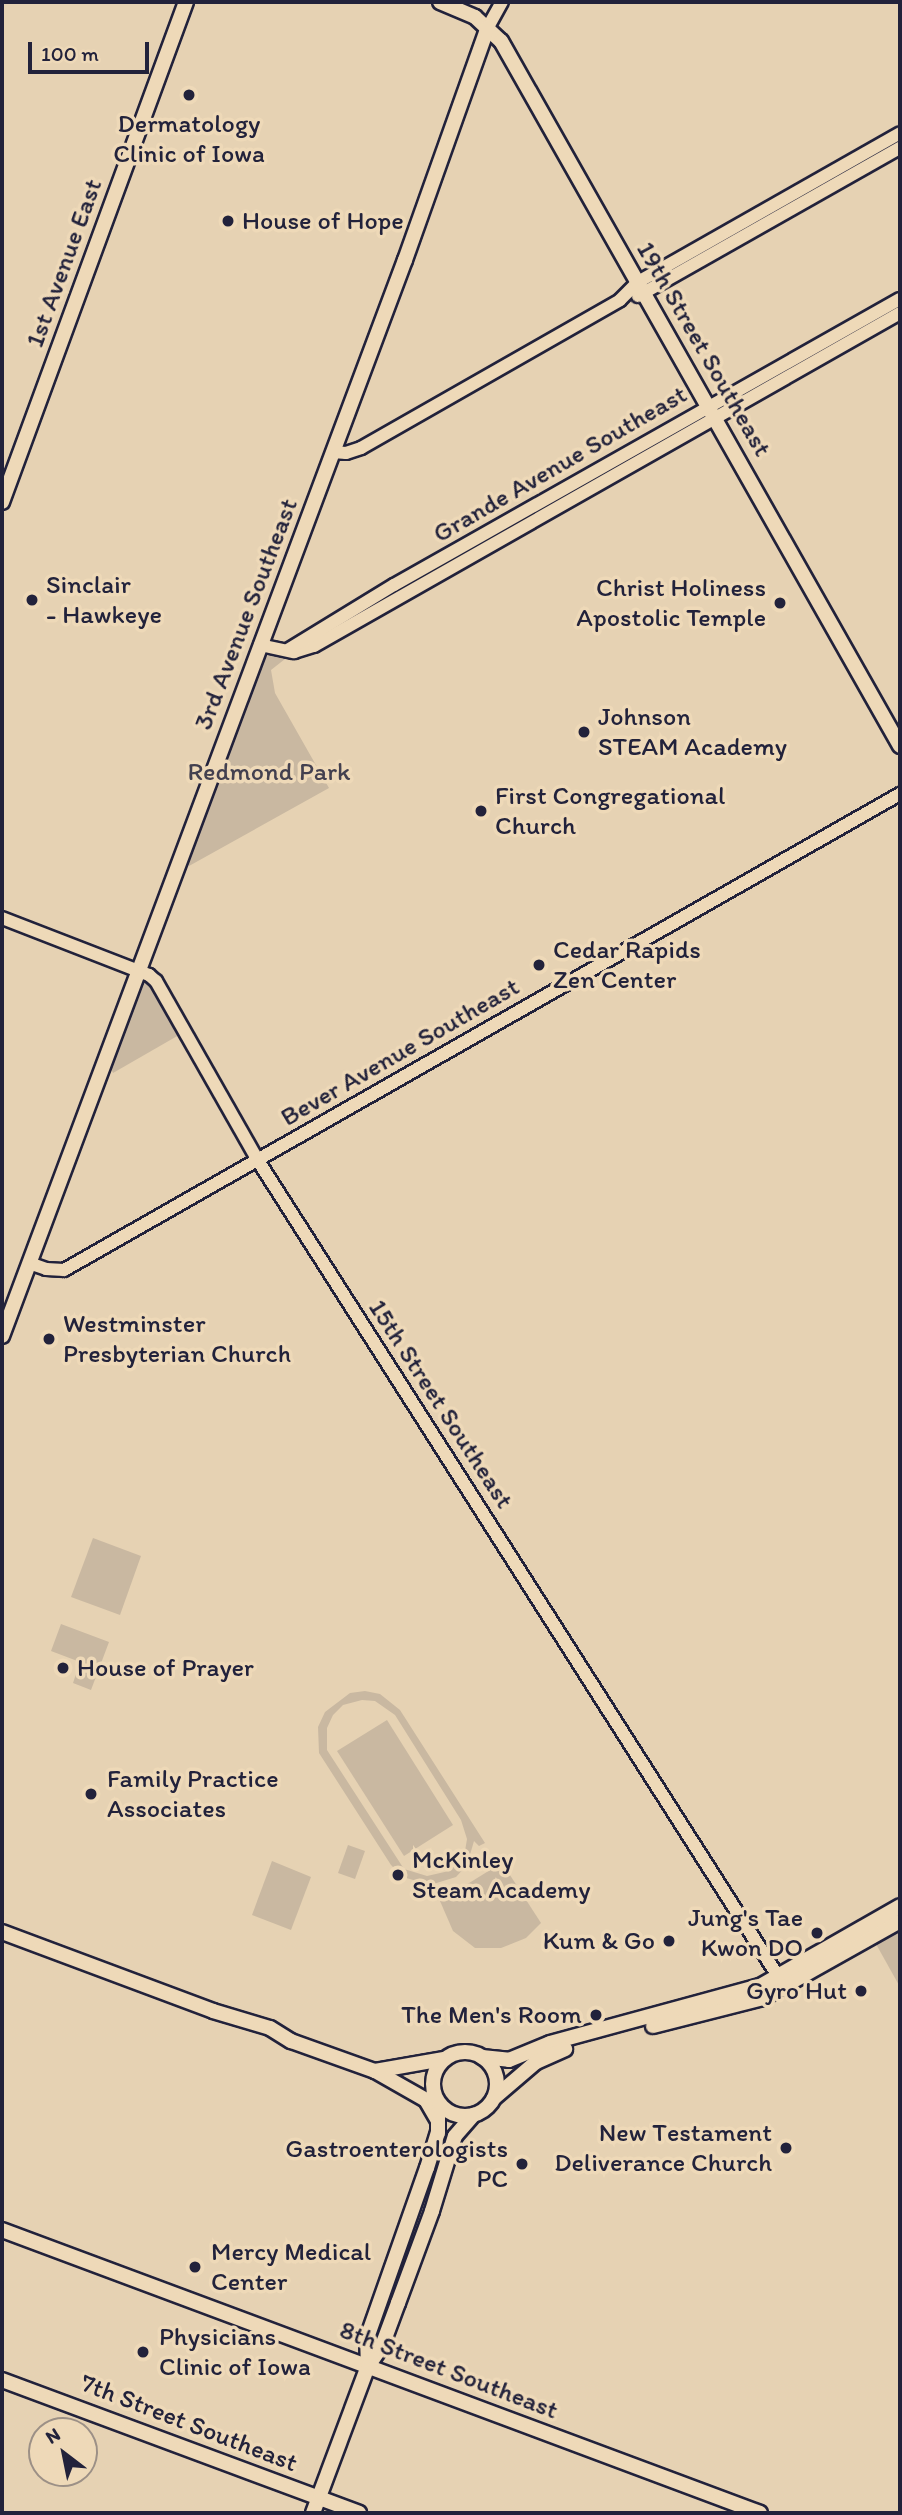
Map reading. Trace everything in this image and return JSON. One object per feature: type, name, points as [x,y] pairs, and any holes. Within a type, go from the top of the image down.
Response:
[{"type":"main road","name":"1st Avenue East","points":[[2,502],[186,2]]},
{"type":"main road","name":"19th Street Southeast","points":[[440,2],[488,26],[509,56],[900,746]]},
{"type":"main road","name":"3rd Avenue Southeast","points":[[2,1336],[333,452],[488,26]]},
{"type":"main road","points":[[474,65],[493,49],[509,56]]},
{"type":"main road","points":[[379,2075],[463,2052],[509,2060],[550,2043],[781,1982],[900,1906]]},
{"type":"main road","points":[[858,1946],[867,1934],[900,1915]]},
{"type":"main road","points":[[379,2075],[410,2082],[434,2093],[446,2111],[455,2115],[473,2115],[482,2112],[512,2079],[550,2053],[733,2007],[858,1946],[900,1921]]},
{"type":"main road","points":[[2,1932],[213,2011],[263,2026],[291,2041],[379,2075],[426,2100],[438,2121]]},
{"type":"main road","points":[[482,2057],[495,2071],[497,2080],[494,2098]]},
{"type":"main road","points":[[368,2366],[367,2338],[427,2168],[438,2121],[433,2076],[444,2059]]},
{"type":"main road","points":[[313,2513],[368,2366],[382,2346],[432,2211],[455,2136],[473,2115]]},
{"type":"main road","points":[[427,2168],[433,2174],[428,2200],[432,2211]]},
{"type":"main road","name":"8th Street Southeast","points":[[2,2230],[760,2513]]},
{"type":"main road","points":[[398,2303],[395,2290],[412,2241],[405,2230]]},
{"type":"main road","name":"7th Street Southeast","points":[[2,2379],[359,2513]]},
{"type":"street","points":[[488,26],[502,2]]},
{"type":"street","points":[[333,452],[342,454],[357,450],[641,288],[900,133]]},
{"type":"street","points":[[641,288],[900,148]]},
{"type":"street","name":"Grande Avenue Southeast","points":[[712,412],[900,299]]},
{"type":"street","name":"Grande Avenue Southeast","points":[[260,646],[282,651],[712,412],[900,313]]},
{"type":"street","name":"Bever Avenue Southeast","points":[[29,1263],[46,1269],[64,1270],[900,794]]},
{"type":"street","name":"15th Street Southeast","points":[[2,918],[154,978],[257,1159],[781,1982]]},
{"type":"green space","name":"Redmond Park","points":[[269,655],[285,659],[271,670],[275,693],[329,788],[189,866],[187,861],[262,661]]},
{"type":"green space","points":[[145,982],[152,985],[179,1035],[113,1073],[110,1067]]},
{"type":"green space","points":[[93,1538],[141,1556],[120,1615],[71,1597]]},
{"type":"green space","points":[[61,1624],[109,1642],[91,1690],[73,1683],[80,1662],[51,1651]]},
{"type":"green space","points":[[365,1691],[380,1694],[400,1710],[485,1843],[479,1846],[474,1841],[467,1865],[456,1877],[430,1885],[403,1877],[391,1865],[319,1753],[318,1727],[325,1712],[350,1693]],"holes":[[[362,1700],[375,1701],[395,1715],[461,1820],[467,1839],[465,1851],[449,1871],[427,1876],[404,1869],[327,1750],[327,1728],[333,1715],[343,1705]]]},
{"type":"green space","points":[[387,1720],[453,1825],[404,1856],[337,1751]]},
{"type":"green space","points":[[348,1845],[365,1851],[355,1879],[338,1873]]},
{"type":"green space","points":[[272,1861],[311,1877],[291,1930],[252,1915]]},
{"type":"green space","points":[[495,1867],[506,1869],[541,1923],[526,1938],[501,1948],[475,1948],[453,1931],[440,1901]]},
{"type":"green space","points":[[900,1927],[900,1987],[876,1944],[877,1940]]},
{"type":"place","name":"Dermatology Clinic of Iowa","points":[[189,95]]},
{"type":"place","name":"House of Hope","points":[[228,221]]},
{"type":"place","name":"Sinclair - Hawkeye","points":[[32,600]]},
{"type":"place","name":"Christ Holiness Apostolic Temple","points":[[780,603]]},
{"type":"place","name":"Johnson STEAM Academy","points":[[584,732]]},
{"type":"place","name":"First Congregational Church","points":[[481,811]]},
{"type":"place","name":"Cedar Rapids Zen Center","points":[[539,965]]},
{"type":"place","name":"Westminster Presbyterian Church","points":[[49,1339]]},
{"type":"place","name":"House of Prayer","points":[[63,1668]]},
{"type":"place","name":"Family Practice Associates","points":[[91,1794]]},
{"type":"place","name":"McKinley Steam Academy","points":[[398,1875]]},
{"type":"place","name":"Jung's Tae Kwon DO","points":[[817,1933]]},
{"type":"place","name":"Kum & Go","points":[[669,1941]]},
{"type":"place","name":"Gyro Hut","points":[[861,1991]]},
{"type":"place","name":"The Men's Room","points":[[596,2015]]},
{"type":"place","name":"New Testament Deliverance Church","points":[[786,2148]]},
{"type":"place","name":"Gastroenterologists PC","points":[[522,2164]]},
{"type":"place","name":"Mercy Medical Center","points":[[195,2267]]},
{"type":"place","name":"Physicians Clinic of Iowa","points":[[143,2352]]}]
